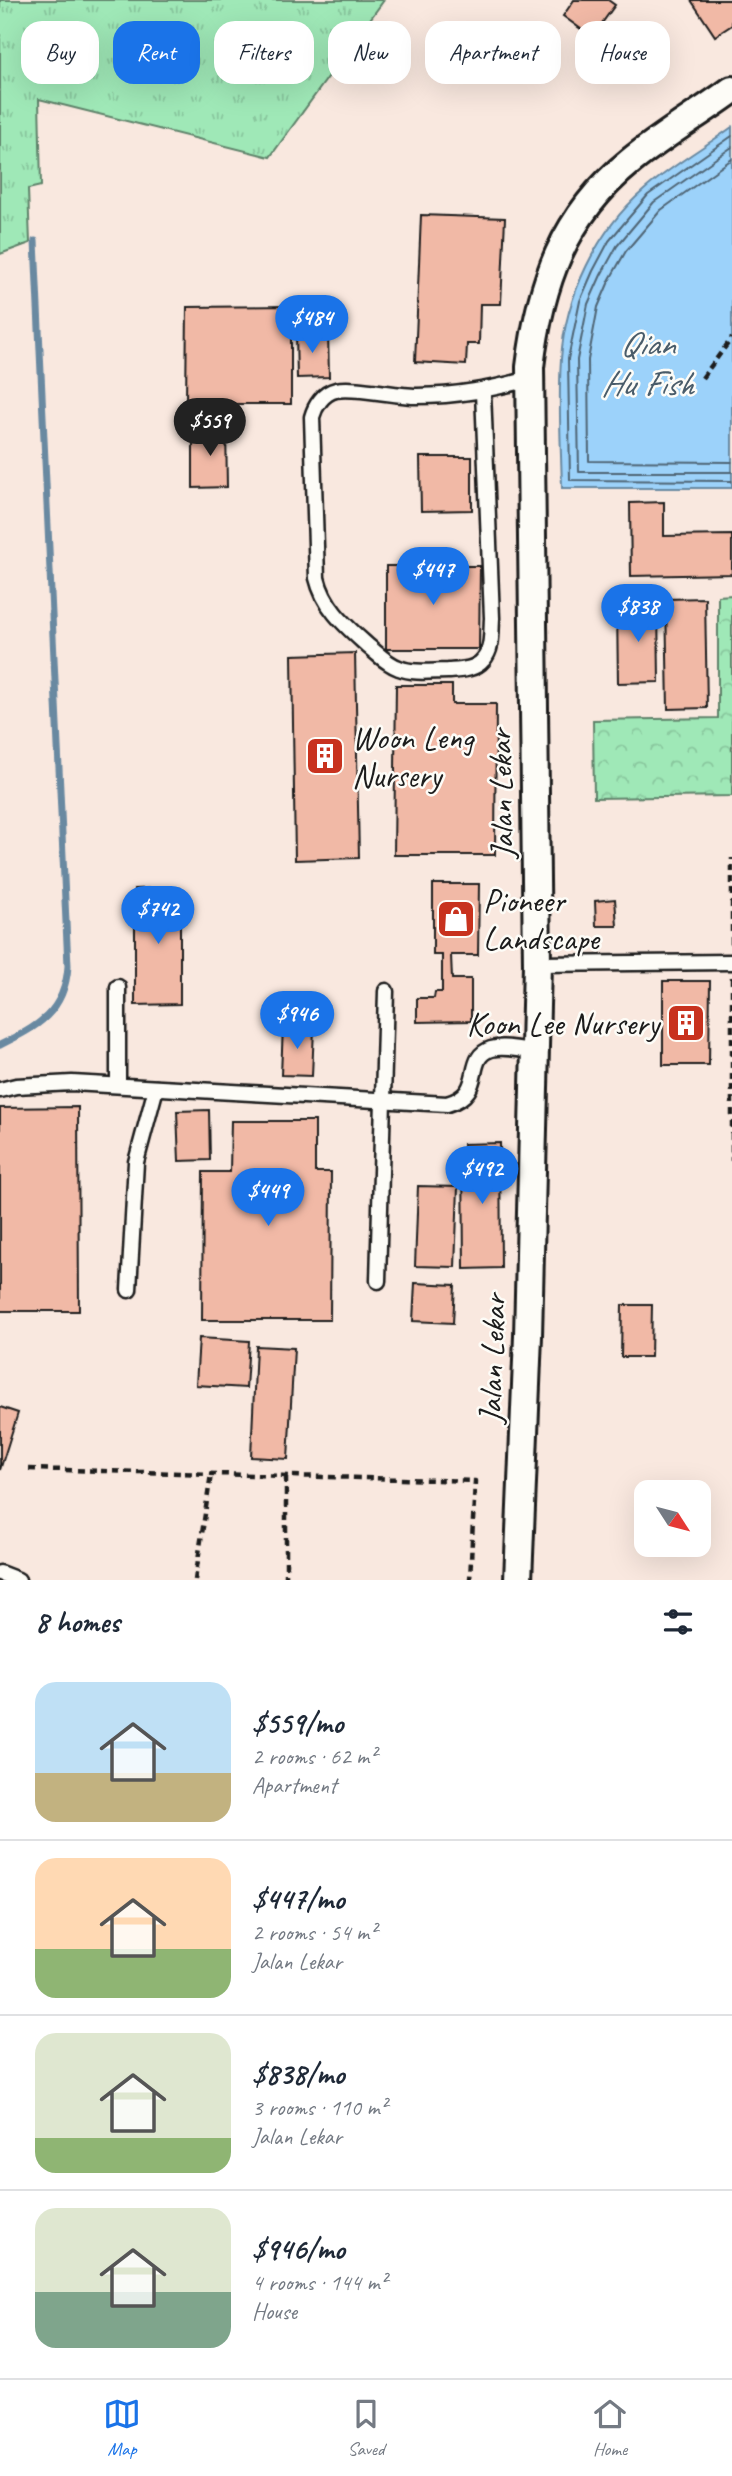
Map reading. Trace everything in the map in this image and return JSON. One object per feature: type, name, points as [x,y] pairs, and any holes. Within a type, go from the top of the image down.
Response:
[{"type":"street","name":"Jalan Lekar","points":[[518,1580],[528,1336],[537,964],[530,379],[535,326],[545,284],[564,242],[593,199],[631,161],[732,90]]},
{"type":"lane","points":[[483,392],[491,644],[482,662],[469,669],[413,672],[401,669],[391,664],[346,626],[319,589],[312,417],[314,410],[325,395],[339,389],[416,396],[483,392],[530,379]]},
{"type":"lane","points":[[537,964],[732,962]]},
{"type":"lane","points":[[118,987],[118,1085]]},
{"type":"lane","points":[[378,1281],[386,991]]},
{"type":"lane","points":[[0,1090],[16,1086],[63,1083],[438,1105],[454,1102],[469,1091],[477,1060],[485,1052],[501,1048],[535,1052]]},
{"type":"lane","points":[[129,1290],[136,1162],[156,1088]]},
{"type":"lane","points":[[0,1573],[18,1580]]},
{"type":"path","points":[[702,378],[732,338]]},
{"type":"path","points":[[732,858],[732,1161]]},
{"type":"path","points":[[29,1469],[475,1481],[470,1580]]},
{"type":"path","points":[[195,1580],[212,1474]]},
{"type":"path","points":[[286,1476],[286,1580]]},
{"type":"green space","points":[[0,0],[384,0],[369,21],[328,21],[328,77],[270,157],[39,99],[41,186],[28,189],[30,243],[0,254]]},
{"type":"green space","points":[[732,595],[732,796],[594,798],[593,720],[718,718],[718,596]]},
{"type":"water","name":"Qian Hu Fish","points":[[732,127],[732,488],[562,488],[561,359],[569,312],[586,266],[627,206],[654,181]]},
{"type":"building","points":[[574,0],[608,0],[615,5],[604,21],[575,21],[575,25],[563,16]]},
{"type":"building","points":[[691,0],[732,0],[732,25],[715,36]]},
{"type":"building","points":[[421,215],[505,218],[501,304],[480,304],[479,344],[467,344],[466,365],[415,362]]},
{"type":"building","points":[[291,306],[291,404],[186,404],[187,307]]},
{"type":"building","points":[[328,332],[329,377],[297,378],[296,333]]},
{"type":"building","points":[[226,428],[227,487],[193,488],[193,429]]},
{"type":"building","points":[[420,457],[472,457],[472,510],[421,511]]},
{"type":"building","points":[[664,502],[664,536],[732,535],[732,574],[631,576],[630,503]]},
{"type":"building","points":[[386,566],[480,566],[479,649],[386,649]]},
{"type":"building","points":[[705,598],[707,708],[668,709],[666,599]]},
{"type":"building","points":[[658,605],[659,682],[618,683],[617,606]]},
{"type":"building","name":"Woon Leng Nursery","points":[[355,653],[359,858],[295,860],[292,655]]},
{"type":"building","points":[[396,685],[452,685],[452,704],[496,704],[495,855],[394,855]]},
{"type":"building","name":"Pioneer Landscape","points":[[433,884],[479,884],[478,955],[451,955],[452,979],[471,979],[471,1021],[417,1022],[417,998],[434,998],[435,992],[442,992],[442,955],[433,955]]},
{"type":"building","points":[[180,888],[180,1004],[135,1005],[135,889]]},
{"type":"building","points":[[615,899],[617,926],[596,926],[595,901]]},
{"type":"building","name":"Koon Lee Nursery","points":[[663,981],[710,981],[709,1065],[663,1065]]},
{"type":"building","points":[[283,1026],[314,1028],[312,1076],[281,1075]]},
{"type":"building","points":[[78,1107],[79,1311],[0,1311],[0,1108]]},
{"type":"building","points":[[209,1110],[210,1160],[179,1161],[177,1111]]},
{"type":"building","points":[[231,1121],[315,1121],[315,1172],[331,1172],[330,1320],[202,1320],[203,1172],[230,1172]]},
{"type":"building","points":[[500,1143],[501,1268],[464,1269],[463,1144]]},
{"type":"building","points":[[418,1186],[458,1187],[455,1267],[415,1266]]},
{"type":"building","points":[[415,1283],[455,1285],[453,1323],[413,1321]]},
{"type":"building","points":[[622,1305],[652,1305],[651,1357],[621,1357]]},
{"type":"building","points":[[199,1338],[249,1341],[246,1388],[196,1385]]},
{"type":"building","points":[[256,1346],[294,1348],[288,1459],[251,1457]]},
{"type":"building","points":[[0,1407],[18,1413],[0,1470]]},
{"type":"waterway","points":[[0,1045],[26,1032],[47,1016],[61,995],[68,966],[35,241]]},
{"type":"place","name":"Woon Leng Nursery","points":[[325,756]]},
{"type":"place","name":"Pioneer Landscape","points":[[456,919]]},
{"type":"place","name":"Koon Lee Nursery","points":[[686,1023]]}]
